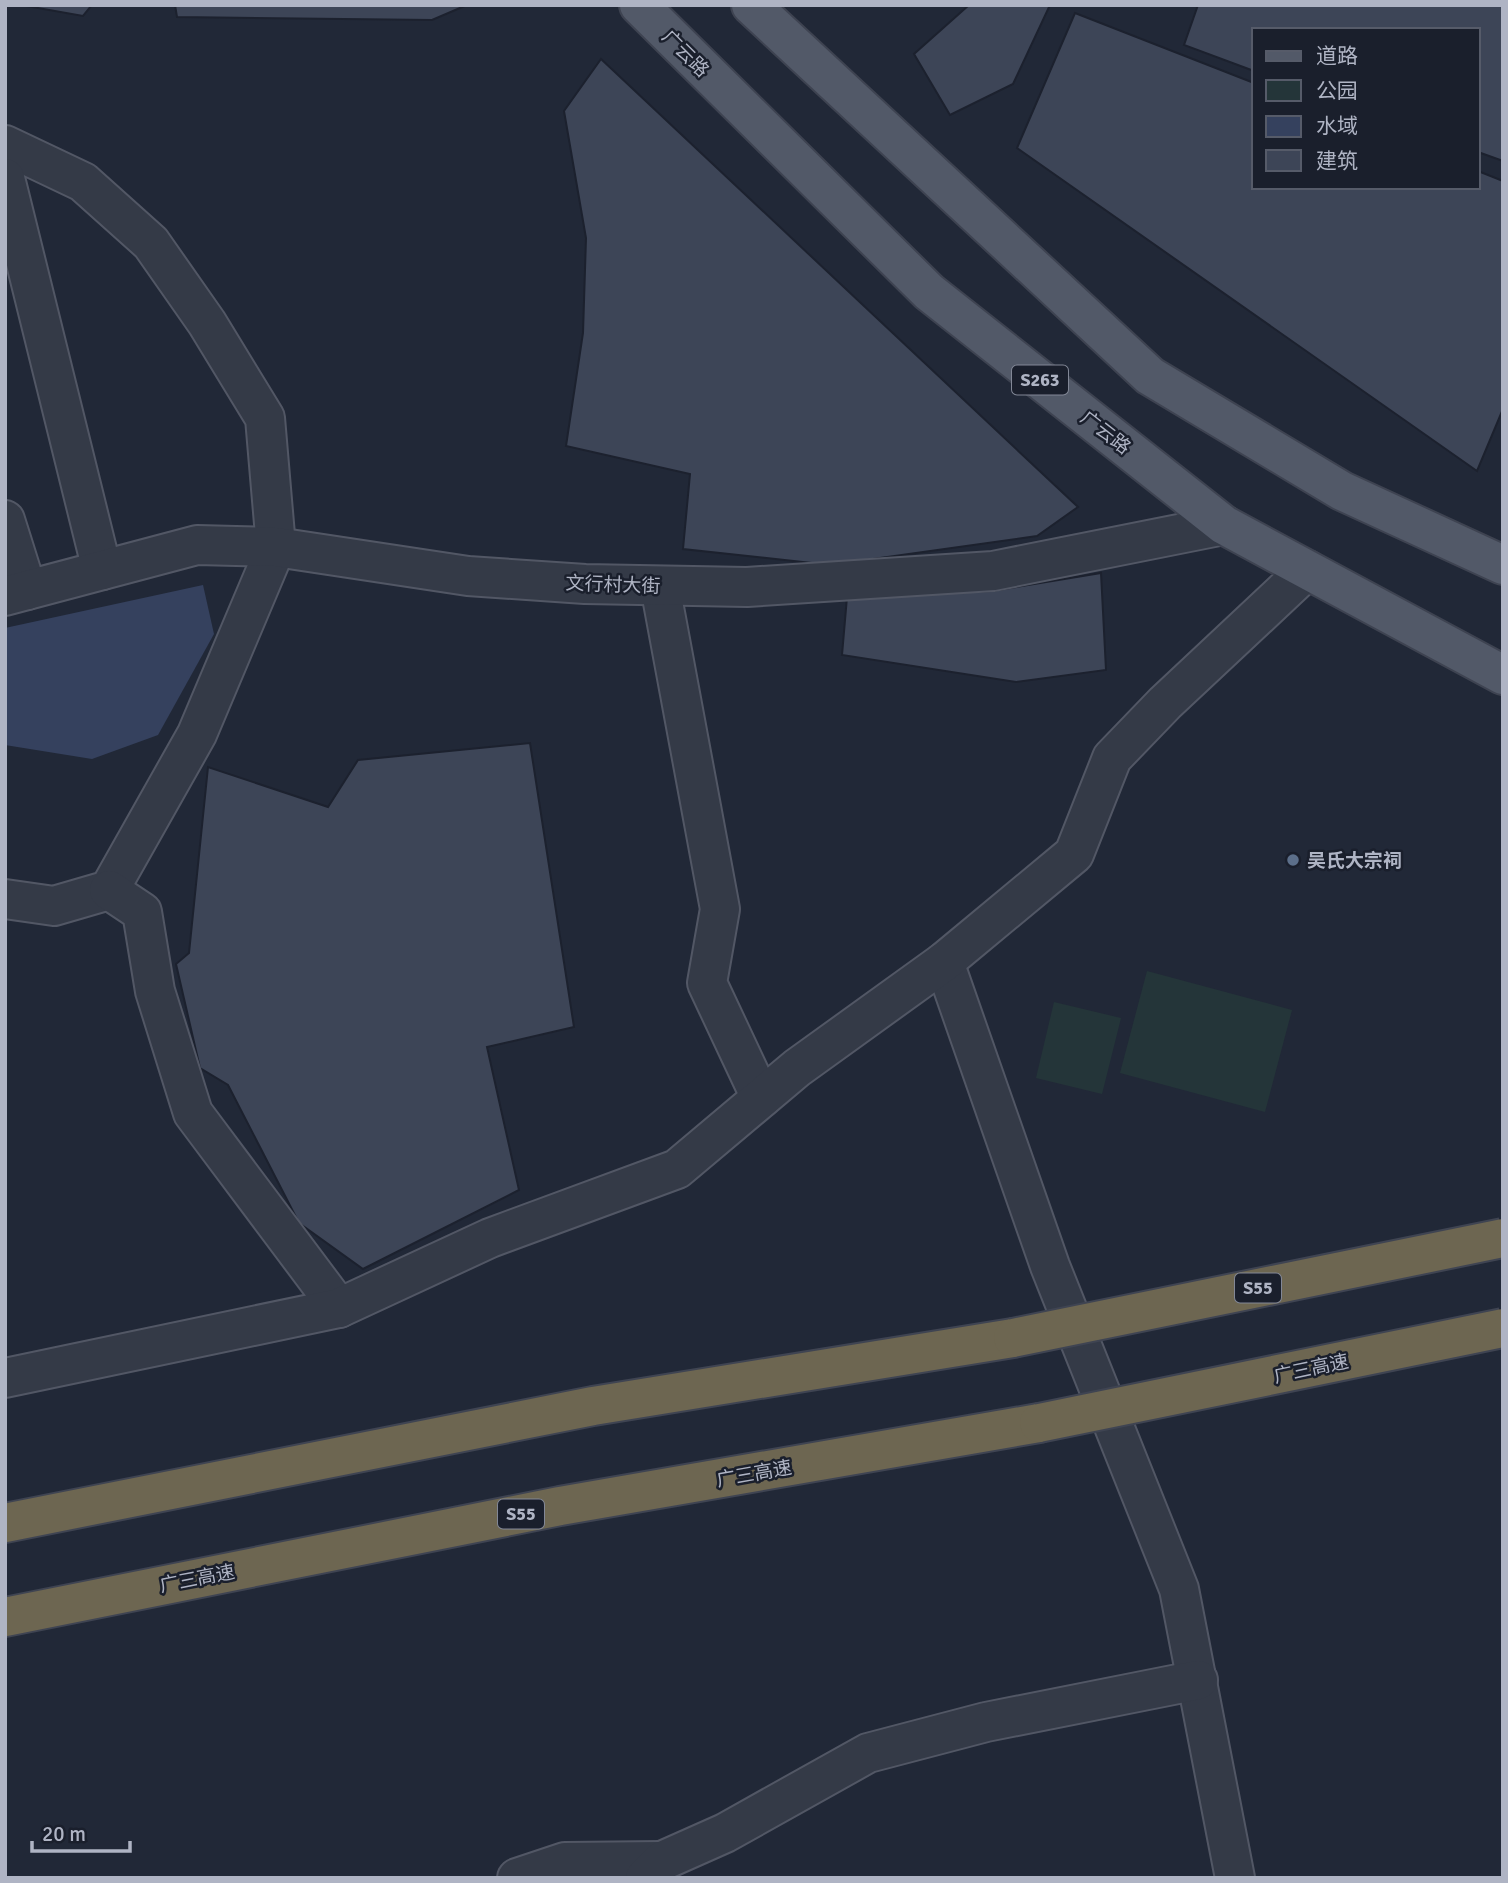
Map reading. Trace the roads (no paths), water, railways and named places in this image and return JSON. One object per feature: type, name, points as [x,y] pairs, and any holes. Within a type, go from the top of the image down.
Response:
[{"type":"highway","name":"S55","points":[[5,1524],[593,1406],[1013,1338],[1503,1238]]},
{"type":"highway","name":"广三高速","points":[[5,1616],[560,1506],[1039,1423],[1503,1328]]},
{"type":"main road","name":"广云路","points":[[639,5],[929,292],[1224,524],[1503,675]]},
{"type":"main road","points":[[751,5],[1150,376],[1342,491],[1503,565]]},
{"type":"street","points":[[5,145],[83,182],[151,243],[207,323],[265,418],[276,547],[197,734],[109,890],[54,906],[5,899]]},
{"type":"street","points":[[5,178],[102,570]]},
{"type":"street","points":[[5,520],[16,593]]},
{"type":"street","name":"文行村大街","points":[[16,593],[197,545],[276,547],[468,576],[660,586],[747,587],[993,571],[1224,524]]},
{"type":"street","points":[[5,1378],[339,1308],[491,1238],[677,1169],[797,1068],[944,962],[1074,854],[1112,758],[1165,703],[1307,570]]},
{"type":"street","points":[[660,586],[720,909],[708,983],[761,1098]]},
{"type":"street","points":[[109,890],[142,912],[155,991],[193,1113],[339,1308]]},
{"type":"street","points":[[944,962],[1050,1266],[1179,1589],[1235,1878]]},
{"type":"street","points":[[517,1878],[565,1862],[653,1870],[869,1753],[986,1722],[1198,1680]]},
{"type":"water","points":[[203,585],[214,634],[158,735],[92,759],[5,745],[5,628]]},
{"type":"place","name":"吴氏大宗祠","points":[[1293,860]]}]
